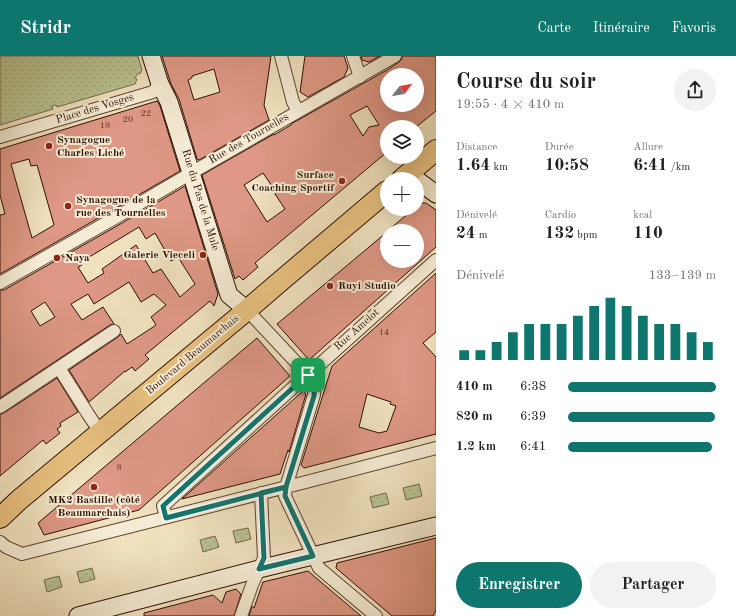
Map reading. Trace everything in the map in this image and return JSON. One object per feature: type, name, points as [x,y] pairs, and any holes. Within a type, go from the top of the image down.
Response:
[{"type":"main road","points":[[416,172],[436,150]]},
{"type":"main road","name":"Boulevard Beaumarchais","points":[[0,518],[19,500],[380,197]]},
{"type":"street","points":[[151,56],[160,84]]},
{"type":"street","points":[[281,56],[293,102],[298,111]]},
{"type":"street","points":[[353,56],[360,77]]},
{"type":"street","name":"Rue des Tournelles","points":[[0,283],[395,56]]},
{"type":"street","name":"Place des Vosges","points":[[0,137],[153,92],[160,84]]},
{"type":"street","name":"Rue du Pas de la Mule","points":[[160,84],[169,102],[229,295],[247,310]]},
{"type":"street","points":[[424,186],[436,194]]},
{"type":"street","name":"Rue Amelot","points":[[166,518],[163,506],[436,260]]},
{"type":"street","points":[[247,310],[308,375],[313,381],[315,387],[314,396],[286,487],[285,496],[319,568],[376,616]]},
{"type":"street","points":[[0,407],[114,331]]},
{"type":"street","points":[[59,368],[100,432]]},
{"type":"street","points":[[0,542],[6,547],[22,554],[436,448]]},
{"type":"street","points":[[241,616],[252,585],[264,558],[261,493]]},
{"type":"street","points":[[78,616],[259,569],[436,526]]},
{"type":"green space","points":[[0,56],[138,56],[142,70],[135,78],[137,79],[135,84],[57,107],[56,105],[52,106],[53,109],[0,125]]},
{"type":"green space","points":[[419,484],[422,496],[406,500],[403,488]]},
{"type":"green space","points":[[386,493],[389,504],[373,508],[370,497]]},
{"type":"green space","points":[[248,528],[251,539],[236,543],[233,531]]},
{"type":"green space","points":[[215,536],[219,547],[203,552],[200,540]]},
{"type":"green space","points":[[92,568],[95,579],[80,583],[77,572]]},
{"type":"green space","points":[[59,576],[62,587],[47,592],[44,580]]},
{"type":"building","points":[[162,56],[271,56],[264,105],[269,120],[199,160],[197,159],[179,99],[171,84]],"holes":[[[214,69],[220,92],[194,100],[188,80],[192,78],[192,76]]]},
{"type":"building","points":[[305,56],[344,56],[348,68],[344,77],[308,97],[300,92]]},
{"type":"building","points":[[361,56],[380,56],[369,62],[362,60]]},
{"type":"building","points":[[402,56],[436,56],[436,111],[424,121],[380,120],[380,158],[255,263],[258,267],[243,280],[239,276],[235,279],[202,175],[380,74],[380,112],[424,112],[424,68],[390,68],[402,59]],"holes":[[[367,106],[379,125],[369,127],[363,136],[350,115]],[[263,173],[285,209],[267,222],[244,185]]]},
{"type":"building","points":[[157,101],[160,106],[180,171],[0,274],[0,215],[5,214],[0,195],[0,149]],"holes":[[[29,159],[31,166],[37,165],[54,225],[32,238],[11,164]]]},
{"type":"building","points":[[185,186],[218,294],[214,306],[210,301],[145,355],[149,359],[135,371],[132,367],[125,371],[89,402],[69,370],[121,334],[127,344],[156,325],[151,317],[166,305],[154,294],[141,302],[129,282],[94,304],[88,294],[71,304],[82,320],[103,307],[114,324],[110,325],[0,398],[0,290],[4,290]],"holes":[[[139,227],[146,239],[155,233],[171,261],[178,257],[195,284],[180,297],[161,269],[153,273],[136,245],[102,269],[104,273],[88,283],[78,267],[82,265],[81,262]],[[45,302],[55,317],[40,326],[31,311]]]},
{"type":"building","points":[[424,203],[426,203],[436,210],[436,247],[424,258],[424,224],[396,224],[405,216],[424,216]]},
{"type":"building","points":[[380,238],[380,268],[412,268],[309,360],[277,324]]},
{"type":"building","points":[[436,273],[436,332],[423,343],[436,357],[436,434],[304,468],[301,465],[332,366]],"holes":[[[367,394],[391,402],[390,404],[396,406],[387,431],[379,433],[359,427]]]},
{"type":"building","points":[[257,338],[290,376],[139,510],[44,535],[38,523]]},
{"type":"building","points":[[57,378],[78,412],[60,423],[61,426],[57,429],[60,433],[46,444],[43,440],[0,476],[0,414],[4,413]]},
{"type":"building","points":[[303,391],[306,394],[289,452],[288,450],[280,474],[182,499]]},
{"type":"building","points":[[436,538],[436,610],[433,616],[392,616],[336,568],[337,563]]},
{"type":"building","points":[[308,571],[361,616],[249,616],[252,606],[254,608],[263,582]]},
{"type":"building","points":[[236,589],[241,594],[234,616],[144,616],[144,613],[213,595],[222,603],[226,592]]},
{"type":"place","name":"Synagogue Charles Liché","points":[[49,146]]},
{"type":"place","name":"Surface Coaching Sportif","points":[[342,181]]},
{"type":"place","name":"Synagogue de la rue des Tournelles","points":[[68,206]]},
{"type":"place","name":"Galerie Vieceli","points":[[203,255]]},
{"type":"place","name":"Naya","points":[[57,258]]},
{"type":"place","name":"Ruyi Studio","points":[[330,286]]},
{"type":"place","name":"MK2 Bastille (côté Beaumarchais)","points":[[94,487]]},
{"type":"route","points":[[308,375],[163,506],[166,518],[261,493],[286,487],[285,496],[313,556],[259,569],[264,558],[261,493],[286,487],[314,396],[315,387],[313,381],[308,375]]}]
